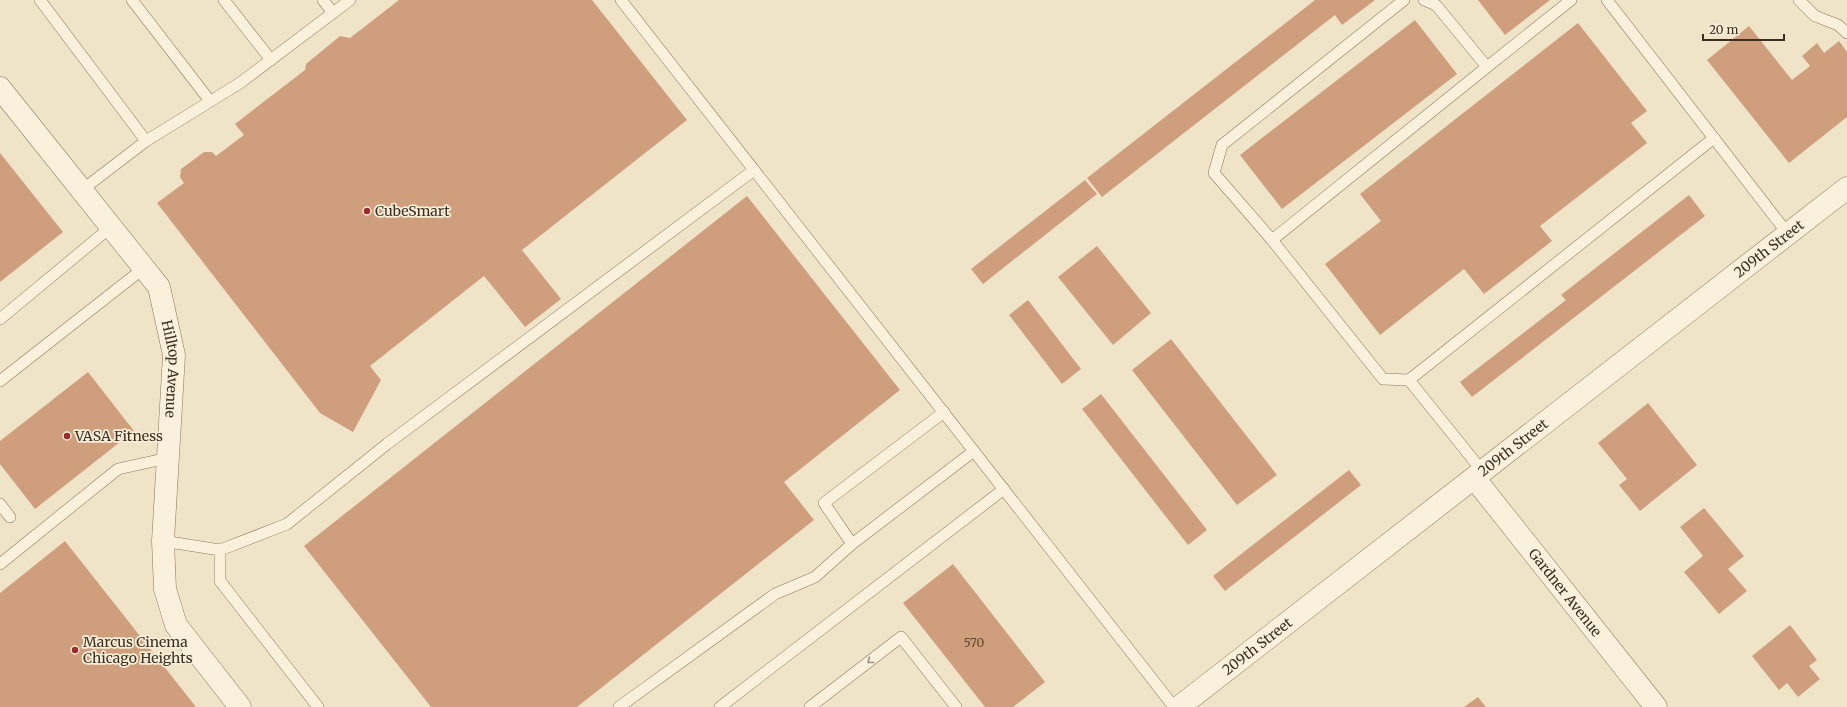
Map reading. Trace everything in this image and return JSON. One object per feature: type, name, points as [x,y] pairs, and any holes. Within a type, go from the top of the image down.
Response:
[{"type":"street","name":"Hilltop Avenue","points":[[0,88],[159,287],[174,355],[163,541],[165,589],[176,625],[240,707]]},
{"type":"street","name":"209th Street","points":[[1179,707],[1479,476],[1847,188]]},
{"type":"street","name":"Gardner Avenue","points":[[1479,476],[1656,707]]},
{"type":"lane","points":[[40,0],[146,141]]},
{"type":"lane","points":[[132,0],[210,101]]},
{"type":"lane","points":[[224,0],[271,60]]},
{"type":"lane","points":[[324,0],[333,13]]},
{"type":"lane","points":[[82,190],[146,141],[240,83],[350,0]]},
{"type":"lane","points":[[621,0],[1174,707]]},
{"type":"lane","points":[[1404,0],[1222,145],[1214,173],[1272,240],[1383,380],[1409,380],[1714,138]]},
{"type":"lane","points":[[1424,0],[1436,5],[1487,67]]},
{"type":"lane","points":[[1272,240],[1570,0]]},
{"type":"lane","points":[[1607,0],[1788,234]]},
{"type":"lane","points":[[1799,0],[1815,16],[1838,25],[1847,33]]},
{"type":"lane","points":[[163,541],[220,550],[287,524],[387,444],[754,170]]},
{"type":"lane","points":[[0,319],[111,227]]},
{"type":"lane","points":[[0,381],[144,268]]},
{"type":"lane","points":[[1409,380],[1479,476]]},
{"type":"lane","points":[[852,544],[824,503],[944,412]]},
{"type":"lane","points":[[618,707],[775,594],[814,577],[852,544],[974,451]]},
{"type":"lane","points":[[0,564],[118,469],[168,458]]},
{"type":"lane","points":[[720,707],[1004,489]]},
{"type":"lane","points":[[0,504],[10,517]]},
{"type":"lane","points":[[220,550],[220,581],[318,707]]},
{"type":"lane","points":[[810,707],[901,637],[956,707]]},
{"type":"building","name":"CubeSmart","points":[[399,0],[592,0],[687,120],[522,250],[561,299],[525,327],[484,276],[370,366],[381,380],[353,432],[320,413],[157,203],[184,183],[180,177],[181,169],[204,152],[212,152],[216,156],[244,135],[235,124],[305,70],[306,64],[340,36],[350,38]]},
{"type":"building","points":[[1315,0],[1375,0],[1342,25],[1335,15],[1102,197],[1087,178]]},
{"type":"building","points":[[1478,0],[1550,0],[1505,35]]},
{"type":"building","points":[[1415,20],[1457,74],[1282,209],[1240,155]]},
{"type":"building","points":[[1578,23],[1647,111],[1631,123],[1647,143],[1540,226],[1552,241],[1484,294],[1464,269],[1380,335],[1325,264],[1381,221],[1360,194]]},
{"type":"building","points":[[1749,26],[1792,80],[1810,66],[1802,56],[1817,43],[1824,53],[1839,41],[1847,52],[1847,117],[1789,163],[1707,60]]},
{"type":"building","points":[[0,153],[63,232],[0,282]]},
{"type":"building","points":[[1085,180],[1097,194],[983,284],[971,269]]},
{"type":"building","points":[[1689,195],[1705,216],[1472,397],[1460,382],[1566,300],[1561,295]]},
{"type":"building","points":[[747,196],[900,390],[784,482],[814,520],[577,707],[431,707],[304,546]]},
{"type":"building","points":[[1097,246],[1151,313],[1113,345],[1058,277]]},
{"type":"building","points":[[1028,300],[1081,369],[1062,384],[1009,315]]},
{"type":"building","points":[[1171,339],[1277,475],[1237,505],[1132,370]]},
{"type":"building","name":"VASA Fitness","points":[[88,372],[134,431],[35,509],[0,464],[0,441]]},
{"type":"building","points":[[1101,394],[1207,530],[1188,545],[1082,409]]},
{"type":"building","points":[[1648,403],[1697,465],[1640,511],[1619,485],[1627,479],[1598,443]]},
{"type":"building","points":[[1349,470],[1361,485],[1225,591],[1213,576]]},
{"type":"building","points":[[1704,508],[1744,556],[1728,569],[1747,591],[1719,614],[1684,572],[1703,556],[1680,527]]},
{"type":"building","name":"Marcus Cinema Chicago Heights","points":[[65,541],[196,707],[0,707],[0,593]]},
{"type":"building","points":[[953,564],[1045,682],[1013,707],[985,707],[903,603]]},
{"type":"building","points":[[1790,625],[1817,660],[1809,666],[1820,679],[1798,697],[1787,683],[1779,690],[1752,656]]},
{"type":"building","points":[[1478,697],[1486,707],[1464,707]]},
{"type":"place","name":"CubeSmart","points":[[367,211]]},
{"type":"place","name":"VASA Fitness","points":[[67,436]]},
{"type":"place","name":"Marcus Cinema Chicago Heights","points":[[75,650]]}]
